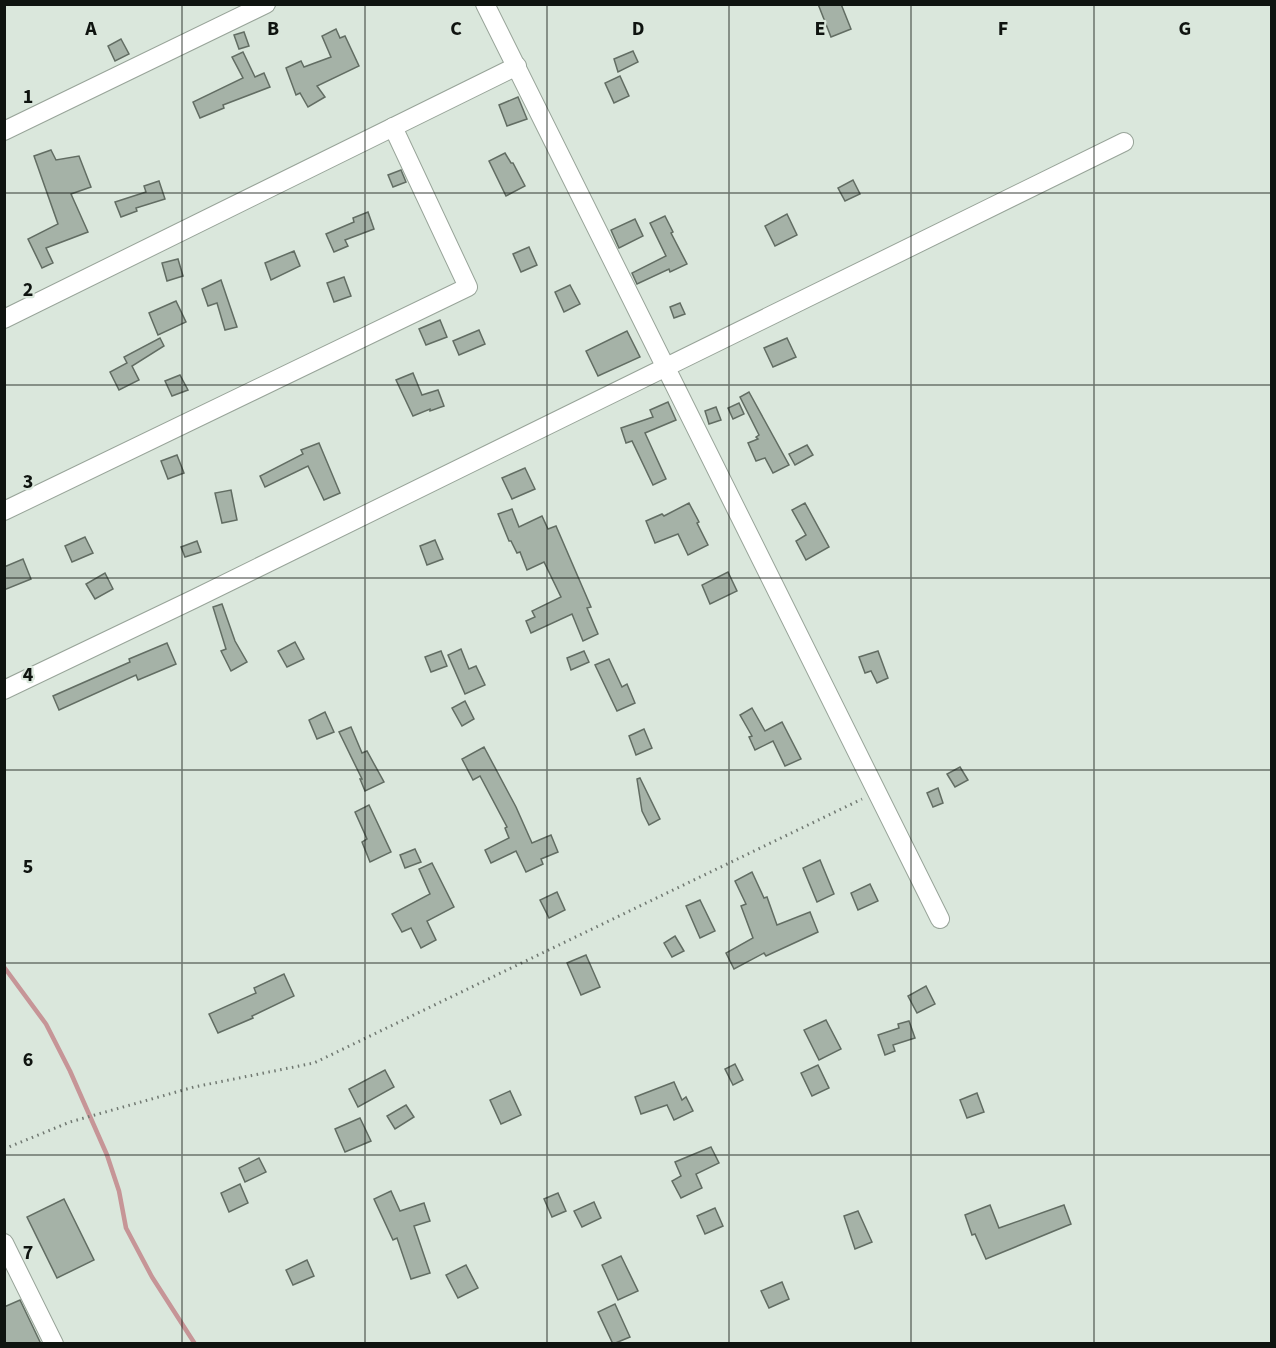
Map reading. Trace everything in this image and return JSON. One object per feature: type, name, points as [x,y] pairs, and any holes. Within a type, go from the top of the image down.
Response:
[{"type":"street","points":[[4,131],[266,4]]},
{"type":"street","points":[[485,4],[940,919]]},
{"type":"street","points":[[4,319],[517,66]]},
{"type":"street","points":[[4,511],[468,286],[393,127]]},
{"type":"street","points":[[4,690],[1124,142]]},
{"type":"street","points":[[4,1243],[54,1344]]},
{"type":"path","points":[[4,1149],[70,1122],[194,1087],[314,1063],[877,791]]},
{"type":"building","points":[[818,4],[841,4],[851,29],[831,37]]},
{"type":"building","points":[[336,29],[340,38],[345,36],[359,66],[317,86],[325,97],[308,107],[300,93],[296,95],[286,68],[301,61],[304,67],[331,57],[322,36]]},
{"type":"building","points":[[244,32],[249,46],[239,49],[234,35]]},
{"type":"building","points":[[121,39],[129,54],[115,61],[108,46]]},
{"type":"building","points":[[633,51],[638,62],[618,72],[614,59]]},
{"type":"building","points":[[243,52],[255,77],[264,73],[270,87],[223,105],[224,108],[200,118],[193,102],[243,78],[232,57]]},
{"type":"building","points":[[620,76],[629,96],[614,103],[605,83]]},
{"type":"building","points":[[518,97],[527,119],[507,126],[499,105]]},
{"type":"building","points":[[51,150],[56,160],[79,156],[91,187],[71,194],[88,232],[46,248],[53,263],[42,268],[28,239],[58,224],[34,156]]},
{"type":"building","points":[[505,153],[525,186],[506,196],[489,161]]},
{"type":"building","points":[[401,170],[406,182],[393,187],[388,175]]},
{"type":"building","points":[[853,180],[860,194],[845,201],[838,188]]},
{"type":"building","points":[[159,181],[165,199],[136,208],[137,211],[121,217],[115,202],[146,192],[144,186]]},
{"type":"building","points":[[368,212],[374,229],[345,240],[348,246],[334,252],[326,234],[354,222],[353,218]]},
{"type":"building","points":[[787,214],[797,235],[775,246],[765,226]]},
{"type":"building","points":[[665,216],[687,264],[670,272],[669,269],[637,284],[632,273],[666,256],[650,223]]},
{"type":"building","points":[[635,219],[643,236],[619,248],[611,230]]},
{"type":"building","points":[[529,247],[537,265],[521,272],[513,254]]},
{"type":"building","points":[[294,251],[300,266],[271,280],[265,263]]},
{"type":"building","points":[[178,259],[183,276],[167,281],[162,263]]},
{"type":"building","points":[[344,277],[351,296],[334,302],[327,283]]},
{"type":"building","points":[[221,280],[237,327],[225,330],[217,303],[208,306],[202,289]]},
{"type":"building","points":[[570,285],[580,304],[564,312],[555,292]]},
{"type":"building","points":[[176,301],[186,322],[158,335],[149,313]]},
{"type":"building","points":[[680,303],[685,314],[674,318],[670,307]]},
{"type":"building","points":[[440,320],[447,337],[426,345],[419,329]]},
{"type":"building","points":[[479,330],[485,344],[459,355],[453,341]]},
{"type":"building","points":[[627,331],[640,357],[598,376],[586,351]]},
{"type":"building","points":[[160,338],[164,346],[132,366],[139,380],[119,390],[110,372],[127,363],[124,357]]},
{"type":"building","points":[[787,338],[796,357],[773,367],[764,348]]},
{"type":"building","points":[[413,373],[422,395],[438,390],[444,406],[413,416],[396,380]]},
{"type":"building","points":[[180,375],[188,390],[172,396],[165,381]]},
{"type":"building","points":[[749,392],[789,465],[773,473],[765,458],[756,461],[748,443],[758,439],[756,437],[759,435],[740,397]]},
{"type":"building","points":[[668,402],[676,420],[645,433],[666,479],[653,485],[632,441],[626,443],[621,428],[653,417],[650,410]]},
{"type":"building","points":[[739,403],[744,414],[733,419],[728,408]]},
{"type":"building","points":[[716,407],[721,420],[709,424],[705,411]]},
{"type":"building","points":[[319,443],[340,493],[324,500],[308,466],[265,487],[260,476],[303,454],[301,450]]},
{"type":"building","points":[[807,445],[813,455],[795,465],[789,454]]},
{"type":"building","points":[[177,455],[184,473],[168,479],[161,461]]},
{"type":"building","points":[[525,468],[535,489],[512,499],[502,478]]},
{"type":"building","points":[[231,490],[237,520],[222,523],[215,493]]},
{"type":"building","points":[[689,503],[708,545],[688,555],[678,534],[655,543],[646,521],[662,514],[664,516]]},
{"type":"building","points":[[805,503],[829,547],[806,560],[796,541],[806,535],[792,510]]},
{"type":"building","points":[[512,509],[519,527],[542,516],[548,529],[556,526],[591,607],[587,608],[598,634],[583,641],[572,614],[531,633],[526,621],[535,617],[532,611],[561,597],[544,562],[527,570],[520,552],[517,553],[509,541],[498,514]]},
{"type":"building","points":[[85,537],[93,553],[72,562],[65,546]]},
{"type":"building","points":[[435,540],[443,559],[427,565],[420,546]]},
{"type":"building","points":[[197,541],[201,552],[185,557],[181,547]]},
{"type":"building","points":[[23,559],[31,579],[4,590],[4,567]]},
{"type":"building","points":[[728,572],[737,591],[710,604],[702,585]]},
{"type":"building","points":[[105,573],[113,589],[95,599],[86,584]]},
{"type":"building","points":[[222,604],[235,641],[247,662],[231,671],[221,651],[226,649],[213,607]]},
{"type":"building","points":[[295,642],[304,659],[287,667],[278,651]]},
{"type":"building","points":[[167,643],[176,664],[138,680],[136,675],[59,710],[53,696]]},
{"type":"building","points":[[461,649],[469,669],[476,666],[485,685],[465,694],[448,655]]},
{"type":"building","points":[[441,651],[447,666],[431,672],[425,657]]},
{"type":"building","points":[[584,651],[589,662],[571,670],[567,658]]},
{"type":"building","points":[[878,651],[888,678],[877,683],[871,671],[865,673],[859,657]]},
{"type":"building","points":[[609,659],[622,687],[627,684],[635,703],[617,711],[595,665]]},
{"type":"building","points":[[465,701],[474,719],[462,726],[452,708]]},
{"type":"building","points":[[752,708],[765,731],[782,722],[801,759],[785,766],[773,741],[755,750],[749,737],[752,736],[740,715]]},
{"type":"building","points":[[325,712],[334,732],[317,739],[309,720]]},
{"type":"building","points":[[351,727],[362,753],[367,751],[384,782],[365,791],[360,779],[362,779],[339,732]]},
{"type":"building","points":[[644,729],[652,748],[636,755],[629,736]]},
{"type":"building","points":[[484,747],[532,843],[551,835],[558,852],[541,859],[543,864],[526,872],[516,851],[491,863],[485,850],[509,838],[505,828],[507,827],[480,776],[473,780],[462,759]]},
{"type":"building","points":[[960,767],[968,780],[955,787],[947,774]]},
{"type":"building","points":[[640,778],[660,819],[649,825],[642,811],[637,779]]},
{"type":"building","points":[[938,788],[943,803],[933,807],[927,793]]},
{"type":"building","points":[[369,805],[391,852],[370,862],[362,842],[367,839],[355,812]]},
{"type":"building","points":[[415,849],[421,862],[405,868],[400,855]]},
{"type":"building","points":[[820,860],[834,894],[817,902],[803,868]]},
{"type":"building","points":[[432,863],[454,907],[427,921],[436,940],[421,948],[411,928],[402,932],[392,914],[430,894],[419,869]]},
{"type":"building","points":[[752,872],[764,898],[767,897],[777,925],[810,912],[818,932],[766,956],[764,953],[734,969],[726,953],[753,938],[741,906],[746,904],[735,881]]},
{"type":"building","points":[[870,884],[878,901],[858,910],[851,893]]},
{"type":"building","points":[[557,892],[565,910],[549,918],[540,900]]},
{"type":"building","points":[[700,900],[715,931],[700,938],[686,906]]},
{"type":"building","points":[[675,936],[684,951],[672,957],[664,943]]},
{"type":"building","points":[[586,955],[600,987],[581,995],[567,963]]},
{"type":"building","points":[[284,974],[294,996],[252,1016],[253,1018],[218,1033],[209,1014],[256,993],[254,988]]},
{"type":"building","points":[[926,986],[935,1004],[917,1013],[908,996]]},
{"type":"building","points":[[826,1020],[841,1049],[819,1060],[804,1030]]},
{"type":"building","points":[[909,1021],[915,1038],[893,1045],[895,1051],[885,1055],[878,1035],[899,1028],[898,1024]]},
{"type":"building","points":[[735,1064],[743,1080],[733,1085],[725,1069]]},
{"type":"building","points":[[818,1065],[829,1088],[812,1096],[801,1073]]},
{"type":"building","points":[[385,1070],[394,1087],[358,1107],[349,1089]]},
{"type":"building","points":[[674,1082],[682,1100],[686,1097],[693,1111],[674,1120],[667,1105],[641,1114],[635,1097]]},
{"type":"building","points":[[510,1091],[521,1115],[501,1124],[490,1100]]},
{"type":"building","points":[[977,1093],[984,1112],[967,1118],[960,1100]]},
{"type":"building","points":[[406,1105],[414,1117],[395,1129],[387,1116]]},
{"type":"building","points":[[360,1118],[371,1141],[345,1152],[335,1129]]},
{"type":"building","points":[[711,1147],[719,1163],[696,1174],[702,1188],[681,1198],[672,1181],[681,1176],[675,1162]]},
{"type":"building","points":[[259,1158],[266,1172],[245,1182],[239,1168]]},
{"type":"building","points":[[240,1184],[248,1203],[229,1212],[221,1193]]},
{"type":"building","points":[[391,1191],[400,1211],[424,1203],[430,1221],[414,1226],[430,1273],[411,1279],[397,1238],[393,1240],[374,1199]]},
{"type":"building","points":[[558,1193],[566,1211],[552,1217],[544,1199]]},
{"type":"building","points":[[64,1199],[94,1260],[57,1278],[27,1217]]},
{"type":"building","points":[[594,1202],[601,1218],[582,1227],[574,1211]]},
{"type":"building","points":[[990,1205],[999,1228],[1064,1205],[1071,1224],[986,1259],[975,1234],[972,1235],[965,1215]]},
{"type":"building","points":[[715,1208],[723,1226],[705,1234],[697,1216]]},
{"type":"building","points":[[858,1211],[872,1242],[855,1249],[844,1216]]},
{"type":"building","points":[[621,1256],[638,1291],[618,1300],[602,1265]]},
{"type":"building","points":[[307,1260],[314,1276],[293,1285],[286,1270]]},
{"type":"building","points":[[466,1265],[478,1288],[458,1298],[446,1275]]},
{"type":"building","points":[[782,1282],[789,1299],[769,1308],[761,1291]]},
{"type":"building","points":[[20,1300],[41,1344],[4,1344],[4,1307]]},
{"type":"building","points":[[615,1304],[630,1337],[613,1344],[598,1312]]},
{"type":"waterway","points":[[4,967],[46,1024],[70,1071],[107,1155],[119,1191],[126,1228],[152,1277],[195,1344]]}]
